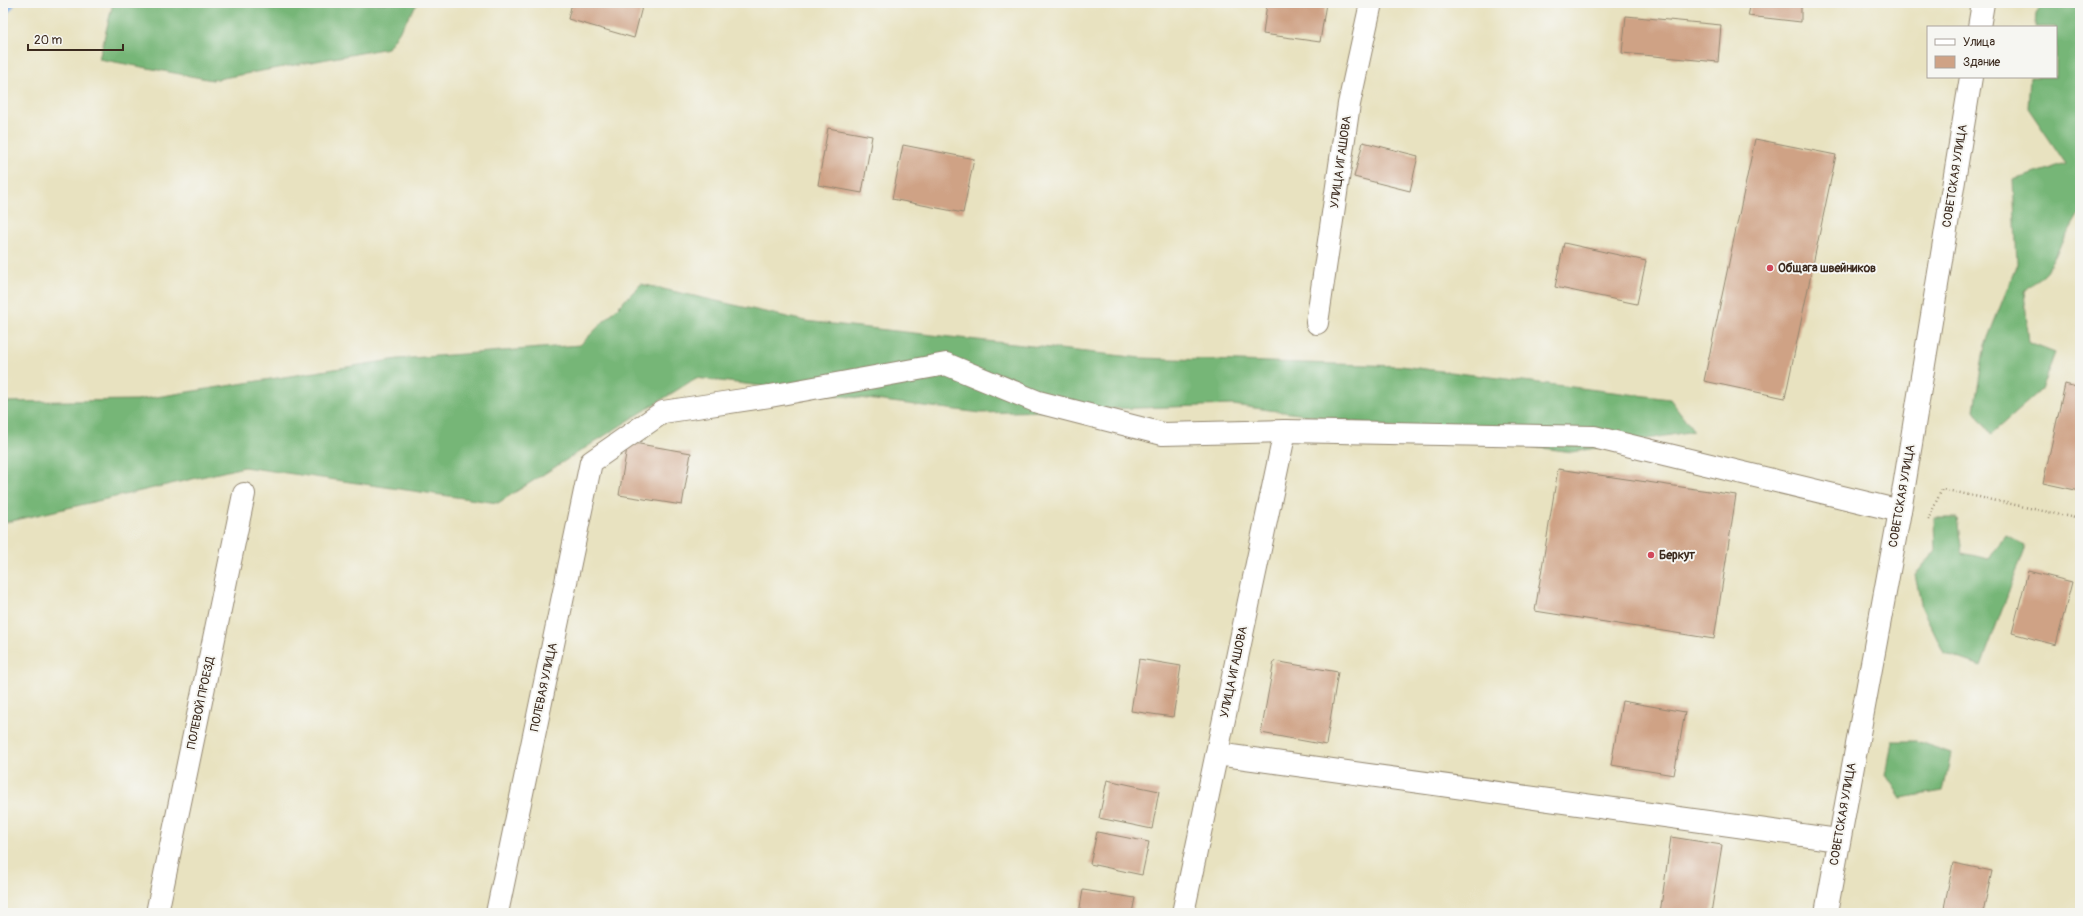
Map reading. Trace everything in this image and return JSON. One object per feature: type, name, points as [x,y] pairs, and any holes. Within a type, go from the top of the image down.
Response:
[{"type":"street","name":"УЛИЦА ИГАШОВА","points":[[1317,322],[1349,104],[1371,3]]},
{"type":"street","points":[[1979,26],[1983,3]]},
{"type":"street","name":"СОВЕТСКАЯ УЛИЦА","points":[[1826,913],[1838,840],[1900,511],[1971,78]]},
{"type":"street","name":"ПОЛЕВАЯ УЛИЦА","points":[[497,913],[591,462],[662,412],[770,396],[946,364],[1038,402],[1163,434],[1285,431]]},
{"type":"street","name":"УЛИЦА ИГАШОВА","points":[[1183,913],[1285,431]]},
{"type":"street","points":[[1285,431],[1594,437],[1900,511]]},
{"type":"street","name":"ПОЛЕВОЙ ПРОЕЗД","points":[[157,913],[244,494]]},
{"type":"street","points":[[1216,754],[1838,840]]},
{"type":"path","points":[[1926,524],[1942,489],[2080,519]]},
{"type":"green space","points":[[113,3],[418,3],[388,48],[212,80],[99,59]]},
{"type":"green space","points":[[2043,3],[2080,3],[2080,212],[2046,271],[2024,292],[2029,343],[2055,353],[2041,390],[1991,434],[1974,410],[1985,345],[2017,264],[2013,180],[2066,164],[2028,108],[2030,78],[2057,78],[2057,26],[2035,26],[2036,13]]},
{"type":"green space","points":[[641,284],[805,321],[1141,358],[1401,366],[1670,399],[1694,431],[1572,452],[1233,405],[981,413],[696,378],[498,503],[244,467],[3,523],[3,402],[137,400],[398,359],[580,345]]},
{"type":"green space","points":[[1934,518],[1957,518],[1962,553],[1989,559],[2005,536],[2026,546],[1981,666],[1944,653],[1922,608],[1915,575],[1935,551]]},
{"type":"green space","points":[[1892,741],[1916,741],[1951,753],[1943,791],[1901,798],[1886,775]]},
{"type":"building","points":[[572,3],[643,3],[634,38],[568,19]]},
{"type":"building","points":[[1267,3],[1326,3],[1320,42],[1263,34]]},
{"type":"building","points":[[1751,3],[1801,3],[1801,22],[1748,16]]},
{"type":"building","points":[[1626,16],[1721,25],[1718,62],[1622,53]]},
{"type":"building","points":[[828,128],[872,136],[862,193],[818,185]]},
{"type":"building","name":"Общага швейников","points":[[1755,139],[1836,155],[1785,398],[1704,381]]},
{"type":"building","points":[[1363,142],[1418,156],[1410,191],[1354,177]]},
{"type":"building","points":[[903,145],[974,159],[963,213],[892,199]]},
{"type":"building","points":[[1564,243],[1646,261],[1637,304],[1555,287]]},
{"type":"building","points":[[2065,384],[2080,388],[2080,491],[2043,483]]},
{"type":"building","points":[[628,442],[691,453],[682,505],[619,495]]},
{"type":"building","points":[[1558,469],[1736,495],[1714,639],[1535,611]]},
{"type":"building","points":[[2028,571],[2072,582],[2056,645],[2012,633]]},
{"type":"building","points":[[1139,659],[1181,666],[1173,717],[1131,711]]},
{"type":"building","points":[[1274,661],[1338,672],[1326,745],[1261,733]]},
{"type":"building","points":[[1622,701],[1685,712],[1674,775],[1611,765]]},
{"type":"building","points":[[1107,780],[1159,791],[1152,829],[1099,818]]},
{"type":"building","points":[[1097,832],[1149,842],[1142,875],[1090,864]]},
{"type":"building","points":[[1671,837],[1722,845],[1711,913],[1660,913]]},
{"type":"building","points":[[1953,863],[1992,871],[1983,913],[1943,913]]},
{"type":"building","points":[[1083,890],[1135,898],[1132,913],[1079,913]]},
{"type":"waterway","points":[[3,13],[11,3]]},
{"type":"place","name":"Общага швейников","points":[[1770,268]]},
{"type":"place","name":"Беркут","points":[[1651,555]]}]
